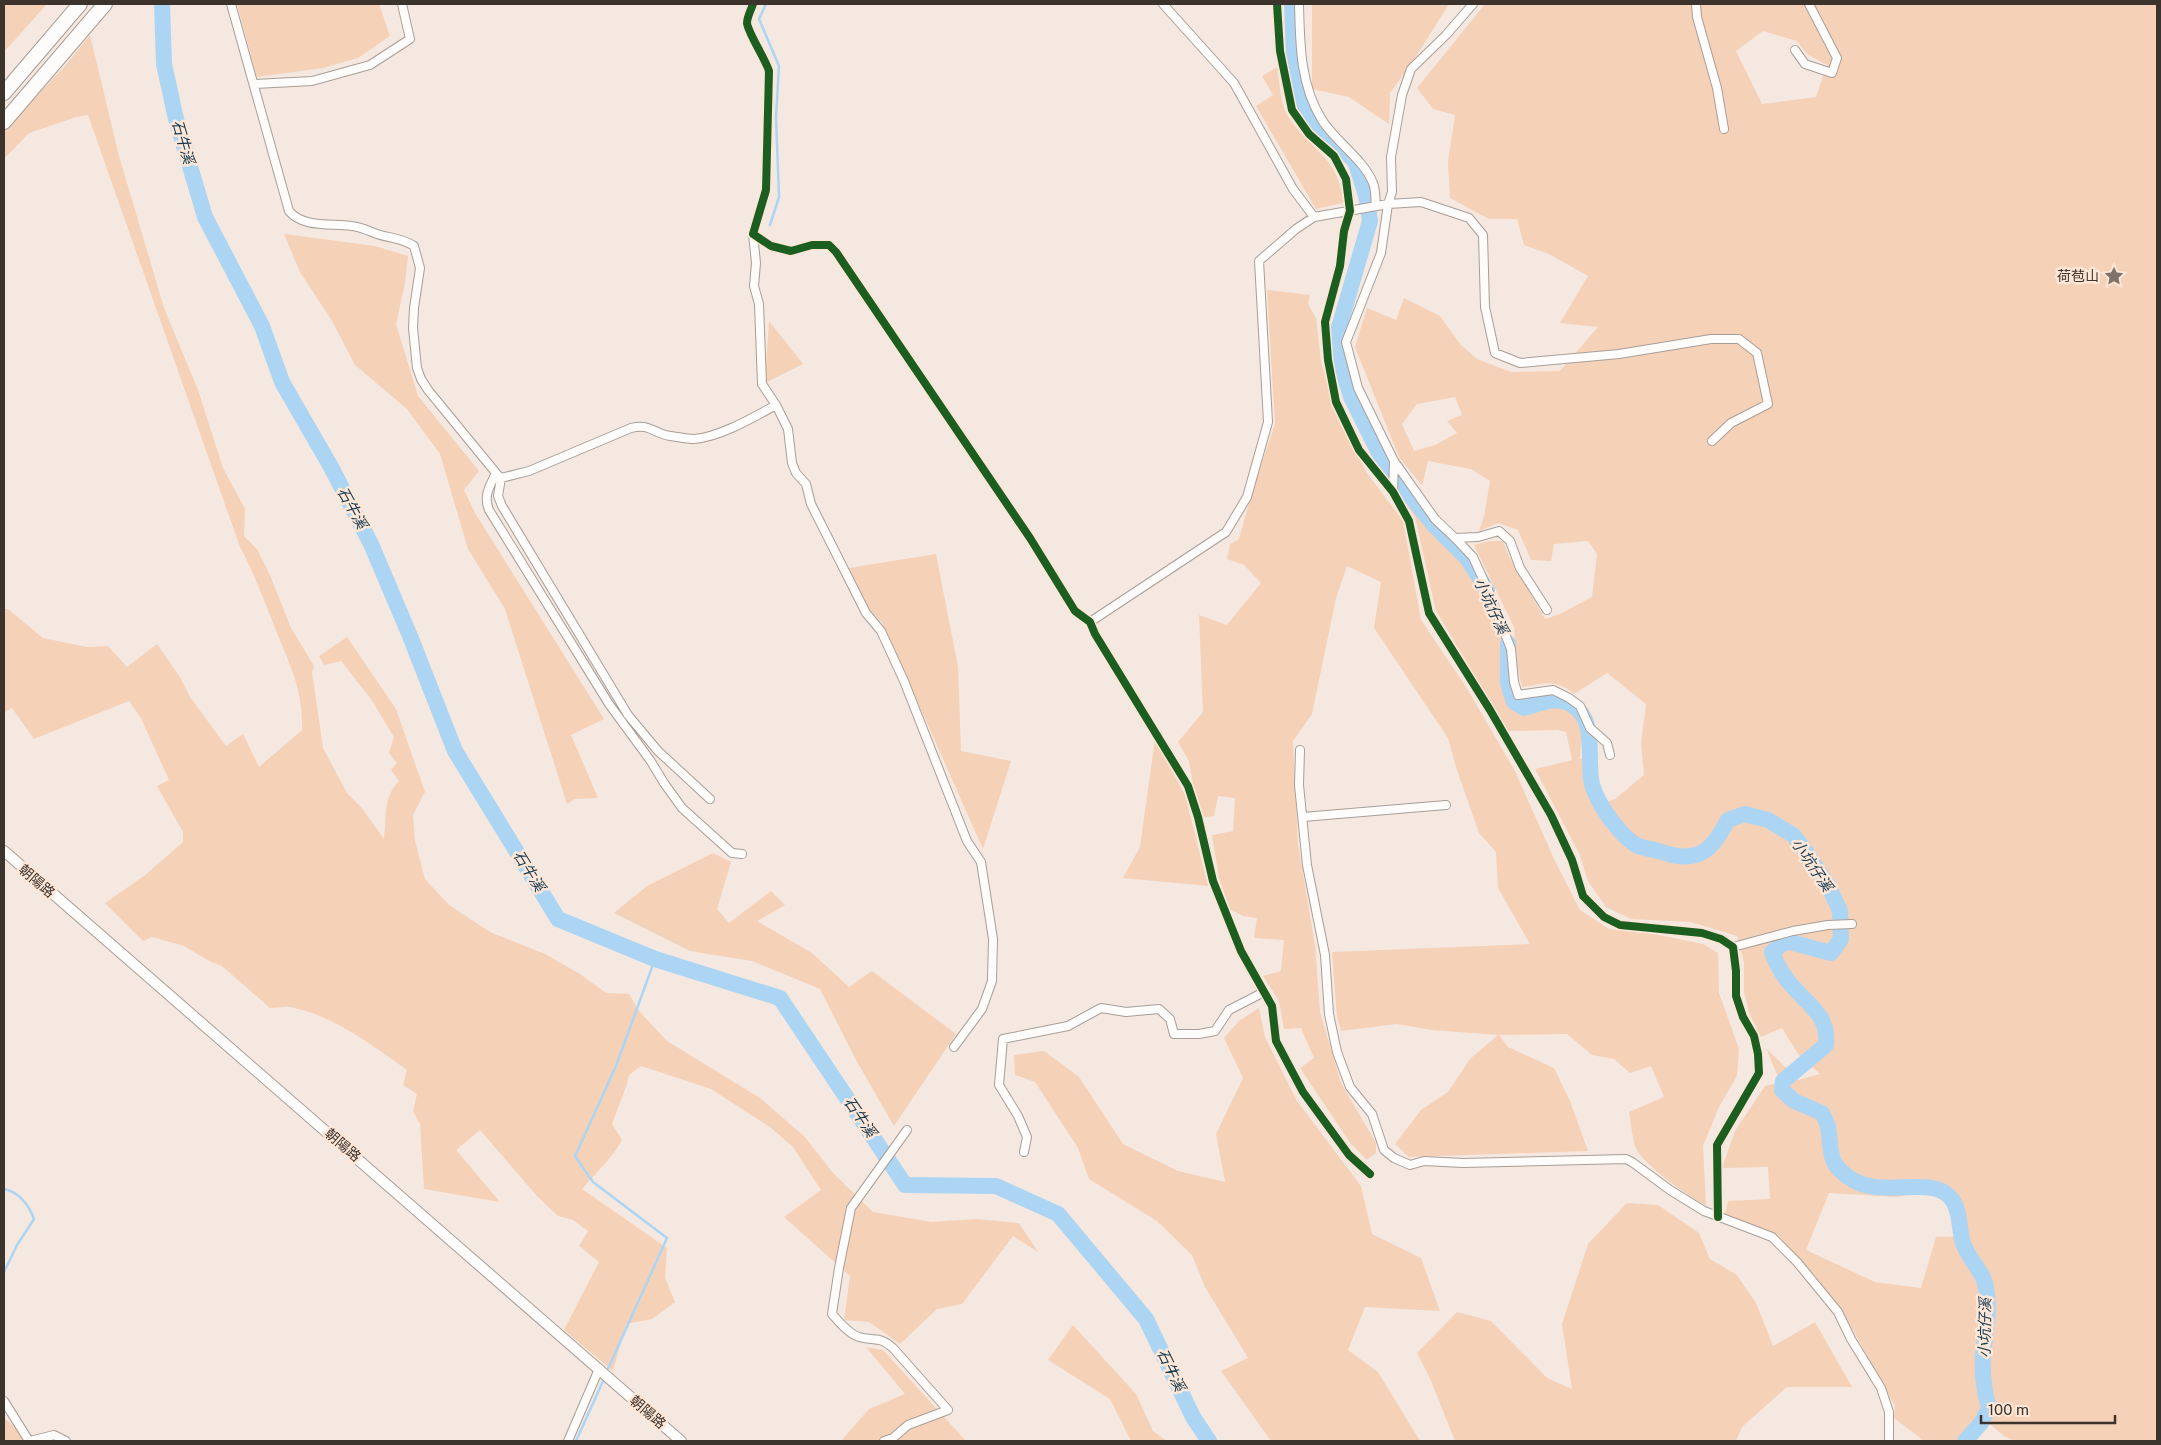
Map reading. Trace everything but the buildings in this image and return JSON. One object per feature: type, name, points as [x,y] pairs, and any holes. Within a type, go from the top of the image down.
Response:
[{"type":"highway","points":[[4,93],[80,4]]},
{"type":"highway","points":[[6,120],[105,4]]},
{"type":"main road","name":"朝陽路","points":[[4,851],[681,1441]]},
{"type":"street","points":[[232,4],[289,211],[295,218],[305,222],[353,226],[379,235],[404,239],[414,246],[420,268],[413,328],[417,368],[421,379],[428,390],[499,475],[498,496],[502,506],[628,715],[658,751],[710,798]]},
{"type":"street","points":[[255,84],[312,81],[370,65],[410,39],[402,4]]},
{"type":"street","points":[[753,4],[747,21],[749,30],[764,57],[769,71],[766,190],[752,234],[756,263],[754,286],[759,304],[762,384],[788,430],[792,463],[796,473],[806,484],[811,504],[866,613],[882,631],[967,841],[981,862],[993,939],[992,981],[982,1009],[954,1047]]},
{"type":"street","points":[[1164,4],[1234,83],[1293,189],[1314,217]]},
{"type":"street","points":[[1277,4],[1280,51],[1292,110],[1309,134],[1334,156],[1346,179],[1350,211],[1344,231],[1340,266],[1325,322],[1328,360],[1336,402],[1359,450],[1393,492],[1409,520],[1429,613],[1495,718],[1551,815],[1572,860],[1583,896],[1604,916],[1620,925],[1702,933],[1721,939],[1733,947],[1793,931],[1849,924]]},
{"type":"street","points":[[1299,4],[1300,49],[1308,92],[1322,121],[1363,168],[1373,183],[1376,206]]},
{"type":"street","points":[[1473,4],[1446,35],[1411,69],[1402,95],[1391,157],[1392,192],[1388,204],[1382,253],[1346,342],[1358,388],[1394,461],[1434,518],[1473,557],[1511,649],[1514,682],[1518,695],[1553,690],[1570,698],[1580,706],[1590,728],[1607,743],[1610,755]]},
{"type":"street","points":[[1696,4],[1697,17],[1717,88],[1724,129]]},
{"type":"street","points":[[1795,50],[1805,64],[1832,73],[1837,58],[1810,4]]},
{"type":"street","points":[[1090,622],[1226,532],[1247,497],[1268,422],[1259,261],[1314,217],[1388,204],[1421,202],[1468,218],[1483,235],[1485,306],[1495,353],[1520,363],[1619,354],[1711,339],[1739,339],[1757,353],[1768,404],[1731,423],[1712,441]]},
{"type":"street","points":[[752,234],[771,246],[792,251],[812,245],[829,245],[836,252],[1030,538],[1075,611],[1090,622],[1095,634],[1188,786],[1198,817],[1213,880],[1241,951],[1272,1006],[1276,1041],[1303,1092],[1349,1155],[1370,1174]]},
{"type":"street","points":[[742,854],[732,852],[682,808],[609,704],[489,510],[486,501],[487,492],[499,475],[529,471],[631,428],[642,425],[666,436],[694,439],[711,436],[776,406]]},
{"type":"street","points":[[1393,492],[1394,461]]},
{"type":"street","points":[[1455,538],[1478,538],[1499,531],[1510,541],[1520,568],[1547,610]]},
{"type":"street","points":[[1300,750],[1300,784],[1308,865],[1324,955],[1329,1014],[1336,1052],[1350,1087],[1372,1114],[1384,1150],[1394,1158],[1410,1165],[1424,1161],[1626,1160],[1632,1162],[1670,1190],[1704,1211],[1772,1238],[1797,1262],[1838,1312],[1850,1339],[1881,1388],[1889,1412],[1890,1441]]},
{"type":"street","points":[[1303,818],[1446,805]]},
{"type":"street","points":[[1718,1217],[1717,1145],[1759,1073],[1758,1054],[1754,1036],[1743,1017],[1736,996],[1736,971],[1733,947]]},
{"type":"street","points":[[1024,1152],[1027,1138],[1018,1116],[999,1085],[1003,1040],[1068,1026],[1101,1008],[1126,1012],[1159,1009],[1170,1020],[1174,1034],[1199,1034],[1215,1031],[1229,1010],[1264,992]]},
{"type":"street","points":[[884,1441],[892,1438],[908,1425],[948,1410],[888,1344],[883,1340],[858,1337],[841,1324],[832,1314],[851,1208],[907,1130]]},
{"type":"street","points":[[568,1441],[599,1369]]},
{"type":"street","points":[[4,1401],[30,1441],[54,1435],[66,1441]]},
{"type":"shaded area","points":[[4,4],[47,4],[4,52]]},
{"type":"shaded area","points":[[237,4],[379,4],[390,36],[358,58],[323,68],[257,77]]},
{"type":"shaded area","points":[[1312,4],[1449,4],[1412,63],[1390,93],[1389,124],[1349,97],[1312,89]]},
{"type":"shaded area","points":[[1485,4],[2157,4],[2157,1441],[2015,1441],[2004,1436],[1990,1424],[1974,1441],[1924,1441],[1894,1418],[1895,1406],[1843,1312],[1778,1235],[1725,1215],[1728,1201],[1770,1199],[1768,1167],[1722,1168],[1735,1131],[1765,1086],[1780,1082],[1766,1048],[1798,1080],[1820,1074],[1798,1054],[1782,1028],[1761,1037],[1749,1013],[1744,992],[1744,962],[1737,936],[1691,922],[1631,919],[1606,907],[1588,881],[1579,853],[1535,769],[1572,760],[1566,732],[1557,730],[1508,731],[1436,611],[1415,517],[1398,492],[1404,487],[1470,563],[1497,626],[1504,650],[1510,679],[1509,697],[1516,703],[1555,699],[1566,703],[1574,712],[1582,732],[1580,757],[1577,759],[1581,758],[1586,775],[1599,804],[1615,799],[1644,775],[1641,744],[1646,704],[1607,673],[1574,694],[1561,686],[1550,683],[1522,687],[1518,669],[1514,627],[1474,545],[1489,541],[1503,541],[1509,557],[1545,619],[1560,614],[1592,597],[1597,554],[1588,541],[1554,544],[1551,561],[1531,560],[1518,530],[1498,523],[1479,531],[1484,517],[1490,481],[1471,469],[1428,461],[1422,486],[1399,457],[1355,347],[1367,308],[1396,320],[1404,298],[1440,316],[1460,344],[1477,359],[1511,372],[1560,371],[1598,327],[1560,323],[1588,276],[1549,254],[1524,245],[1517,219],[1489,219],[1450,198],[1448,162],[1455,115],[1433,109],[1417,88]],"holes":[[[1763,31],[1797,41],[1807,54],[1827,65],[1816,97],[1762,104],[1736,51]],[[1455,397],[1462,415],[1447,421],[1457,433],[1435,445],[1414,451],[1402,424],[1417,404]],[[1941,1189],[1967,1236],[1936,1237],[1921,1288],[1875,1282],[1806,1250],[1829,1193],[1897,1197]]]},
{"type":"shaded area","points":[[90,35],[119,156],[164,308],[198,390],[223,468],[245,509],[244,536],[257,549],[270,575],[291,628],[314,666],[312,672],[323,748],[347,793],[361,807],[384,839],[386,808],[390,794],[399,781],[391,770],[397,763],[389,753],[394,737],[371,699],[341,661],[324,665],[319,656],[347,637],[396,709],[425,792],[413,815],[415,841],[425,879],[449,905],[490,932],[545,954],[580,974],[606,993],[629,994],[639,1011],[667,1041],[760,1098],[805,1137],[833,1173],[873,1212],[932,1222],[976,1219],[1019,1223],[1038,1252],[1013,1236],[962,1304],[937,1309],[900,1344],[869,1322],[844,1320],[850,1276],[784,1217],[821,1190],[793,1147],[770,1127],[711,1089],[641,1066],[629,1075],[612,1124],[622,1140],[608,1160],[582,1189],[667,1248],[665,1278],[675,1302],[652,1319],[626,1324],[613,1371],[564,1330],[599,1262],[579,1246],[588,1231],[573,1220],[558,1216],[537,1196],[480,1130],[456,1150],[500,1202],[424,1189],[420,1124],[413,1111],[417,1094],[403,1085],[407,1070],[352,1032],[322,1017],[290,1007],[270,1008],[222,966],[211,962],[184,946],[152,937],[143,941],[105,903],[144,876],[183,842],[183,832],[157,786],[169,780],[141,718],[129,701],[34,739],[12,708],[4,713],[4,609],[8,609],[43,638],[87,647],[108,646],[127,667],[157,644],[180,677],[190,697],[226,746],[243,734],[259,767],[302,730],[302,715],[294,677],[259,587],[240,547],[88,115],[76,117],[29,133],[4,159],[4,130],[65,66]]},
{"type":"shaded area","points":[[1277,67],[1284,109],[1294,125],[1329,163],[1336,174],[1341,187],[1343,203],[1316,209],[1256,106],[1273,95],[1262,76]]},
{"type":"shaded area","points":[[284,234],[375,246],[408,256],[405,283],[396,324],[418,396],[479,471],[464,490],[475,513],[604,719],[571,735],[598,798],[575,799],[567,804],[505,609],[468,549],[440,454],[407,409],[355,365],[332,321],[300,272]]},
{"type":"shaded area","points":[[1267,290],[1310,295],[1308,304],[1316,318],[1321,362],[1339,422],[1367,473],[1403,521],[1421,620],[1466,687],[1515,771],[1555,861],[1580,910],[1609,929],[1659,935],[1703,944],[1718,953],[1719,993],[1739,1049],[1737,1076],[1719,1107],[1703,1146],[1706,1206],[1656,1171],[1639,1154],[1635,1146],[1629,1112],[1664,1097],[1651,1066],[1630,1073],[1614,1059],[1592,1055],[1567,1034],[1499,1035],[1508,1047],[1554,1068],[1570,1101],[1588,1151],[1409,1157],[1395,1144],[1421,1110],[1448,1092],[1470,1059],[1498,1035],[1432,1030],[1397,1024],[1341,1031],[1337,1017],[1332,952],[1530,944],[1498,888],[1496,852],[1479,833],[1448,738],[1374,628],[1381,582],[1347,566],[1336,598],[1312,714],[1293,741],[1298,844],[1315,945],[1320,1012],[1341,1083],[1376,1143],[1376,1153],[1367,1160],[1351,1144],[1300,1068],[1314,1058],[1301,1028],[1284,1029],[1279,1001],[1263,976],[1281,971],[1284,940],[1254,938],[1257,918],[1243,916],[1230,909],[1219,878],[1212,835],[1233,831],[1235,798],[1218,796],[1214,816],[1204,817],[1193,784],[1189,761],[1178,742],[1203,712],[1199,615],[1227,625],[1261,583],[1244,565],[1227,559],[1230,544],[1239,539],[1275,424]]},
{"type":"shaded area","points":[[769,321],[803,364],[765,383]]},
{"type":"shaded area","points":[[936,554],[958,667],[961,751],[1011,761],[983,849],[883,624],[868,608],[849,568]]},
{"type":"shaded area","points":[[1155,739],[1185,795],[1208,886],[1123,878],[1140,847]]},
{"type":"shaded area","points":[[713,853],[731,862],[717,909],[729,923],[771,891],[785,905],[757,921],[812,953],[849,987],[872,971],[956,1034],[894,1126],[856,1060],[820,989],[752,961],[690,951],[614,913],[647,886]]},
{"type":"shaded area","points":[[1259,1008],[1265,1037],[1297,1101],[1361,1186],[1372,1234],[1421,1258],[1440,1311],[1365,1307],[1348,1350],[1378,1372],[1420,1441],[1271,1441],[1221,1371],[1248,1358],[1205,1287],[1192,1255],[1157,1221],[1089,1179],[1078,1148],[1035,1082],[1015,1075],[1014,1055],[1044,1051],[1079,1077],[1123,1144],[1178,1171],[1225,1182],[1216,1134],[1243,1078],[1224,1038],[1239,1021]]},
{"type":"shaded area","points":[[1627,1203],[1658,1205],[1699,1233],[1710,1259],[1737,1275],[1756,1303],[1773,1346],[1815,1322],[1852,1387],[1787,1387],[1742,1427],[1736,1441],[1455,1441],[1429,1376],[1417,1353],[1457,1312],[1491,1321],[1547,1378],[1572,1389],[1562,1324],[1588,1244]]},
{"type":"shaded area","points":[[1073,1325],[1136,1394],[1153,1431],[1167,1441],[1131,1441],[1110,1399],[1048,1360]]},
{"type":"shaded area","points":[[866,1347],[883,1350],[966,1441],[841,1441],[869,1409],[905,1394]]},
{"type":"shaded area","points":[[4,1418],[18,1429],[24,1441],[4,1441]]},
{"type":"waterway","name":"石牛溪","points":[[162,4],[164,64],[176,119],[205,217],[262,326],[282,382],[331,467],[371,544],[410,636],[455,751],[558,919],[655,959],[780,998],[905,1185],[996,1186],[1058,1214],[1146,1319],[1193,1417],[1209,1441]]},
{"type":"waterway","points":[[766,4],[759,19],[779,66],[776,117],[779,197],[770,225]]},
{"type":"waterway","name":"小坑仔溪","points":[[1292,4],[1295,81],[1307,110],[1324,133],[1355,161],[1366,195],[1370,221],[1338,331],[1339,358],[1351,397],[1379,453],[1392,473],[1433,524],[1467,558],[1487,590]]},
{"type":"waterway","name":"小坑仔溪","points":[[1508,643],[1508,683],[1514,702],[1524,708],[1555,700],[1567,702],[1580,712],[1588,730],[1590,774],[1595,792],[1610,818],[1629,840],[1641,847],[1670,854],[1680,856],[1696,855],[1702,853],[1711,845],[1719,836],[1728,820],[1745,814],[1768,820],[1793,835],[1829,887],[1840,911],[1841,939],[1831,953],[1786,941],[1772,952],[1787,981],[1818,1013],[1825,1027],[1826,1035],[1826,1045],[1783,1081],[1782,1090],[1794,1101],[1822,1113],[1828,1127],[1833,1161],[1840,1170],[1854,1180],[1868,1186],[1884,1188],[1928,1187],[1940,1190],[1950,1197],[1956,1206],[1962,1240],[1984,1280],[1988,1299],[1983,1369],[1989,1408],[1981,1423],[1965,1441]]},
{"type":"waterway","points":[[607,1371],[667,1238],[593,1182],[575,1156],[616,1066],[655,959]]},
{"type":"waterway","points":[[4,1189],[19,1196],[34,1219],[17,1245],[4,1272]]},
{"type":"waterway","points":[[576,1441],[604,1379]]},
{"type":"cycle path","points":[[753,4],[747,23],[769,71],[766,190],[753,234],[771,246],[791,251],[812,245],[829,245],[836,252],[1030,538],[1075,611],[1090,622],[1095,634],[1188,786],[1198,817],[1213,881],[1241,951],[1272,1006],[1276,1041],[1303,1092],[1349,1155],[1370,1174]]},
{"type":"cycle path","points":[[1277,4],[1280,51],[1292,110],[1309,134],[1334,156],[1346,179],[1350,211],[1344,231],[1340,266],[1325,322],[1328,360],[1336,402],[1359,450],[1393,492],[1409,521],[1429,613],[1490,710],[1551,815],[1572,860],[1583,896],[1604,917],[1620,925],[1702,933],[1721,939],[1733,947],[1736,971],[1736,996],[1743,1017],[1754,1036],[1758,1054],[1759,1073],[1717,1145],[1718,1217]]},
{"type":"place","name":"荷苞山","points":[[2114,276]]}]
